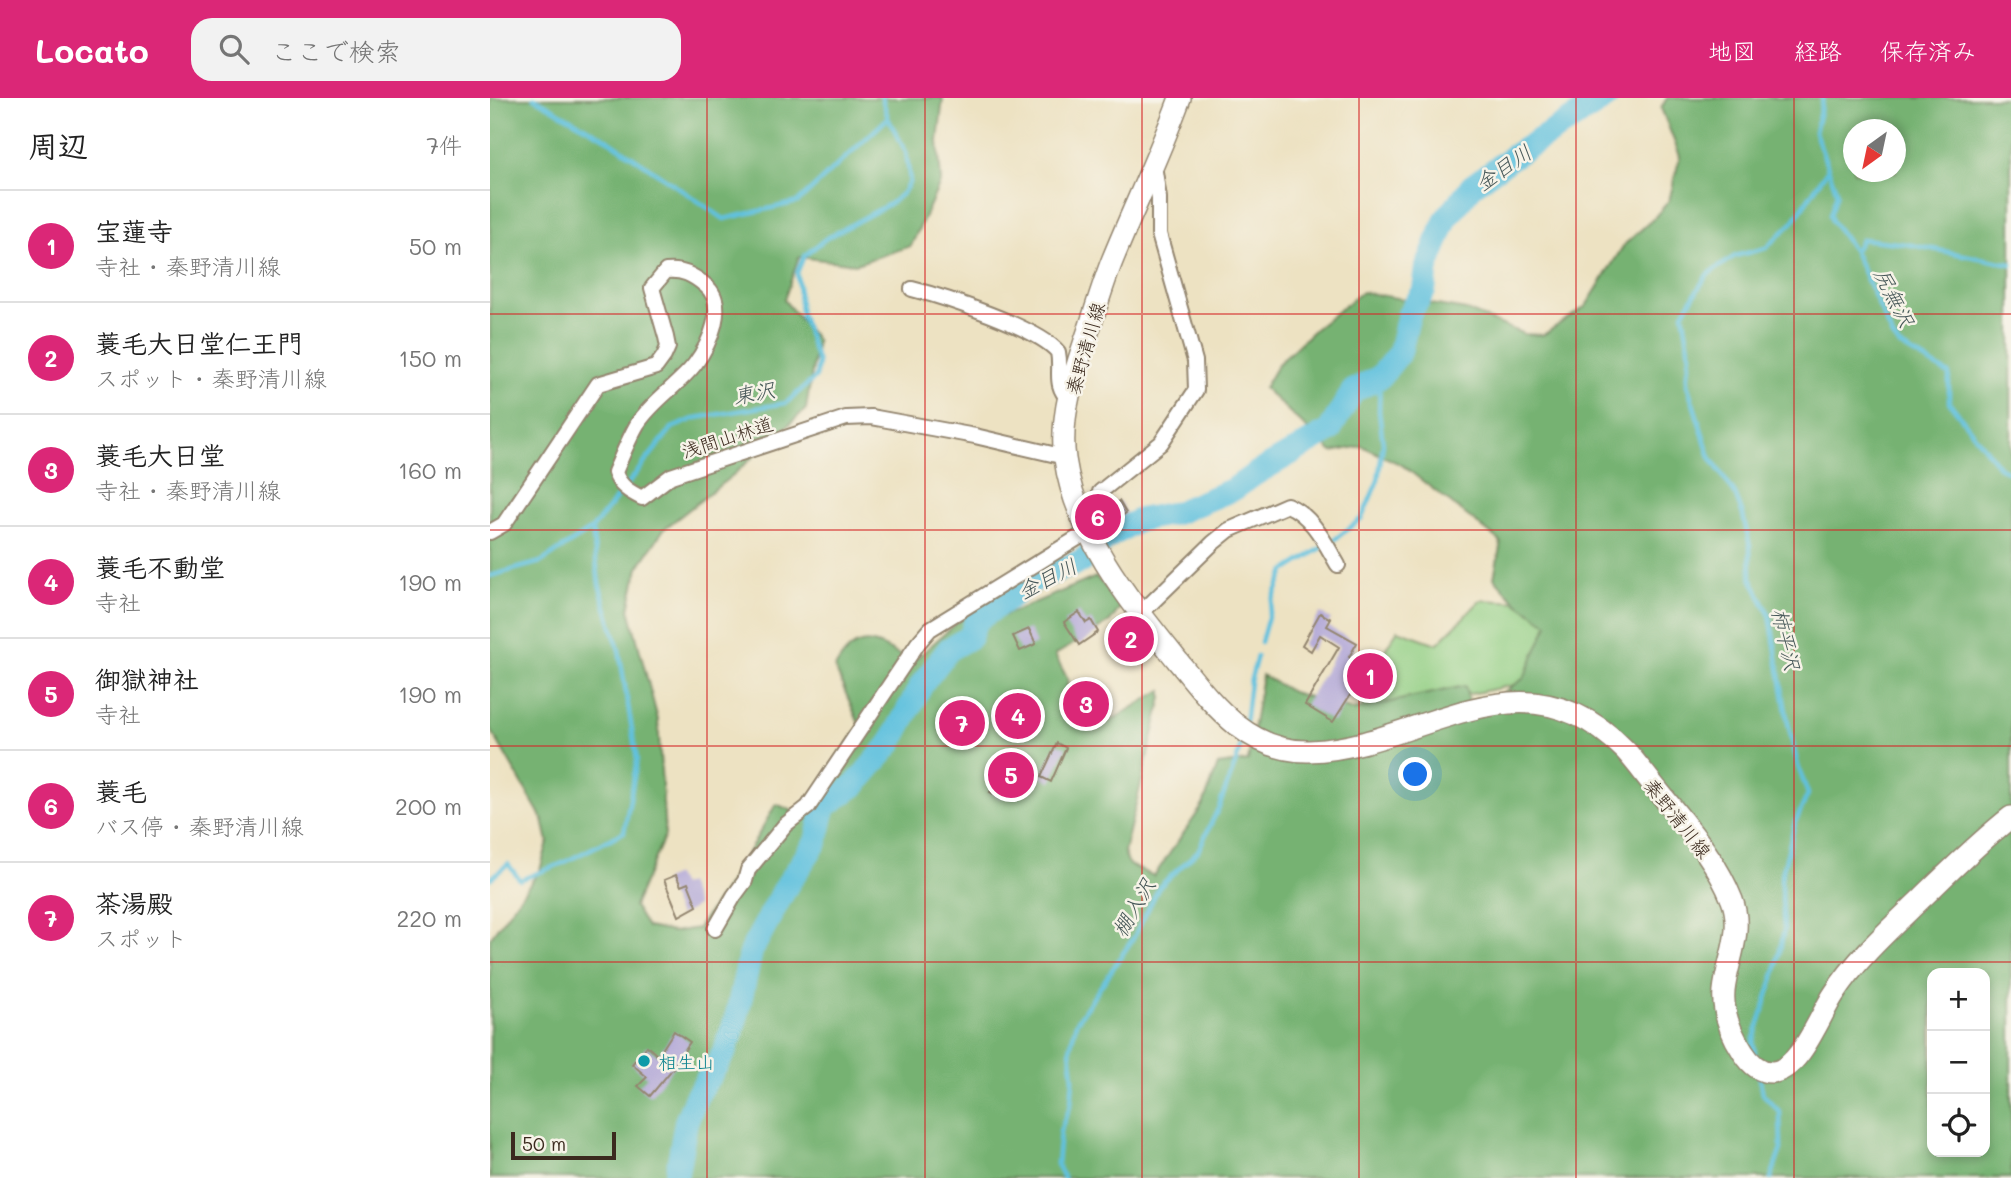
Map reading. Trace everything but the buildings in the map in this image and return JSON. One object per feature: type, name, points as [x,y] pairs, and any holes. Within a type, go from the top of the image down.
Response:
[{"type":"main road","name":"秦野清川線","points":[[1180,98],[1110,267],[1076,365],[1065,429],[1065,457],[1078,506],[1108,566],[1140,614],[1211,702],[1245,732],[1288,749],[1331,749],[1486,705],[1513,702],[1559,708],[1602,731],[1624,749],[1708,853],[1734,905],[1736,937],[1724,994],[1726,1013],[1734,1038],[1750,1062],[1770,1072],[1791,1064],[1801,1052],[1848,974],[1874,946],[1985,837],[2011,817]]},
{"type":"street","points":[[1100,492],[1161,443],[1196,390],[1195,362],[1159,233],[1159,198],[1153,163]]},
{"type":"street","name":"浅間山林道","points":[[490,532],[504,524],[598,384],[656,367],[668,348],[652,288],[666,271],[680,270],[708,287],[715,299],[717,315],[705,347],[693,366],[651,406],[638,423],[615,472],[618,481],[630,493],[642,499],[671,476],[846,418],[871,417],[975,436],[1065,457]]},
{"type":"street","points":[[912,289],[964,306],[1045,340],[1058,352],[1059,385],[1061,392],[1069,400]]},
{"type":"street","points":[[1140,614],[1213,542],[1229,530],[1287,505],[1298,510],[1314,527],[1338,565]]},
{"type":"street","points":[[715,929],[745,881],[748,870],[785,825],[808,807],[930,629],[1092,536]]},
{"type":"green space","points":[[490,98],[943,98],[938,141],[941,181],[911,246],[856,264],[799,257],[784,300],[817,340],[806,409],[733,475],[664,529],[638,568],[629,609],[658,720],[665,835],[634,906],[647,927],[673,932],[698,928],[738,870],[776,804],[802,815],[860,726],[835,668],[853,647],[870,642],[912,662],[967,614],[1000,617],[1096,577],[1122,605],[1110,622],[1055,655],[1068,680],[1063,709],[1110,721],[1162,690],[1124,852],[1129,865],[1154,876],[1203,805],[1218,765],[1248,761],[1262,675],[1292,692],[1353,710],[1465,686],[1472,715],[1524,678],[1548,624],[1516,602],[1494,578],[1501,542],[1402,465],[1362,446],[1332,452],[1264,388],[1278,364],[1315,329],[1362,292],[1466,310],[1524,334],[1543,335],[1586,306],[1624,245],[1669,201],[1680,156],[1661,108],[1667,98],[2011,98],[2011,1178],[490,1178],[490,938],[540,870],[548,842],[543,820],[490,728]]},
{"type":"green space","points":[[1481,600],[1557,604],[1547,646],[1519,684],[1411,706],[1359,720],[1373,668],[1398,630],[1437,644]]},
{"type":"waterway","points":[[534,98],[610,141],[724,219],[798,202],[888,118]]},
{"type":"waterway","name":"東沢","points":[[490,576],[541,562],[592,529],[672,428],[696,418],[786,403],[816,377],[818,363],[801,313],[797,273],[804,256],[825,239],[891,203],[903,193],[910,181],[906,152],[888,118],[882,98]]},
{"type":"waterway","name":"金目川","points":[[676,1178],[686,1122],[696,1097],[724,1053],[736,1019],[751,951],[787,885],[816,842],[824,807],[855,785],[890,744],[922,684],[949,649],[970,637],[976,621],[1036,579],[1082,561],[1108,537],[1139,520],[1176,513],[1234,489],[1329,431],[1353,391],[1380,377],[1400,352],[1409,314],[1424,291],[1427,267],[1446,219],[1472,186],[1512,157],[1606,98]]},
{"type":"waterway","name":"尻無沢","points":[[1823,98],[1815,132],[1837,193],[1830,215],[1832,221],[1854,251],[1893,337],[1899,345],[1949,374],[1949,402],[2000,468],[2011,473]]},
{"type":"waterway","name":"柿平沢","points":[[1755,1054],[1753,1042],[1776,970],[1784,930],[1781,878],[1795,823],[1808,794],[1788,723],[1770,616],[1751,578],[1750,546],[1743,515],[1735,494],[1710,457],[1687,384],[1690,354],[1683,313],[1707,275],[1735,256],[1766,248],[1793,222],[1828,169]]},
{"type":"waterway","points":[[1854,251],[1862,239],[1906,244],[2011,264]]},
{"type":"waterway","name":"棚入沢","points":[[1261,642],[1273,599],[1285,571],[1334,540],[1362,518],[1378,480],[1383,444],[1379,411],[1380,377]]},
{"type":"waterway","points":[[490,879],[508,864],[520,880],[563,863],[624,832],[637,760],[619,650],[599,584],[592,529]]},
{"type":"waterway","name":"棚入沢","points":[[1245,724],[1250,682],[1257,656]]},
{"type":"waterway","name":"棚入沢","points":[[1064,1178],[1057,1164],[1060,1131],[1071,1104],[1073,1079],[1070,1049],[1076,1023],[1134,937],[1159,887],[1198,851],[1219,807],[1243,736]]},
{"type":"waterway","name":"柿平沢","points":[[1759,1076],[1763,1094],[1780,1112],[1781,1149],[1771,1178]]},
{"type":"place","name":"蓑毛","points":[[1098,517]]},
{"type":"place","name":"蓑毛大日堂仁王門","points":[[1131,639]]},
{"type":"place","name":"宝蓮寺","points":[[1370,676]]},
{"type":"place","name":"蓑毛大日堂","points":[[1086,704]]},
{"type":"place","name":"蓑毛不動堂","points":[[1018,716]]},
{"type":"place","name":"茶湯殿","points":[[962,723]]},
{"type":"place","name":"御獄神社","points":[[1011,775]]},
{"type":"place","name":"相生山","points":[[644,1061]]}]
